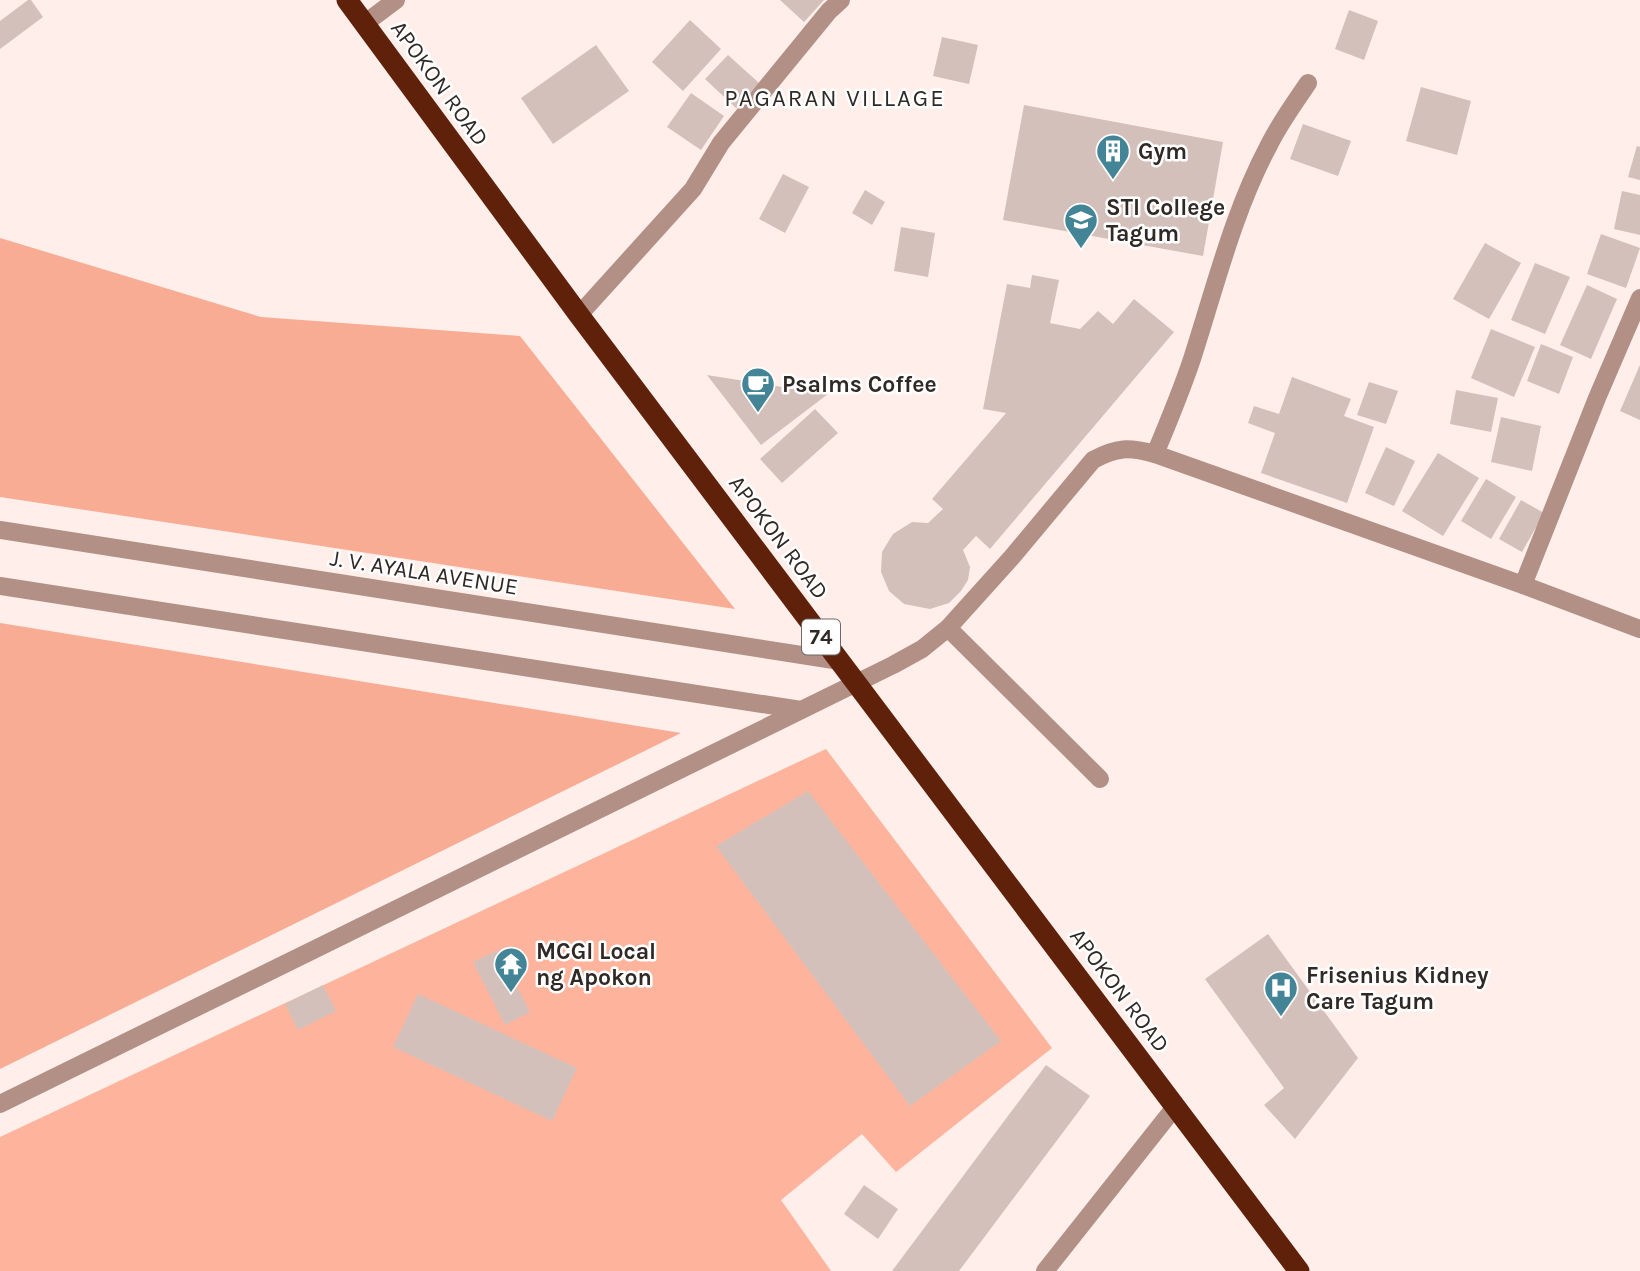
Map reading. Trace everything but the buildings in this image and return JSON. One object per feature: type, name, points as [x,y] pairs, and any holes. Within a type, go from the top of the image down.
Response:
[{"type":"highway","name":"APOKON ROAD","points":[[347,0],[579,315],[1299,1271]]},
{"type":"street","points":[[364,24],[396,0]]},
{"type":"street","points":[[579,315],[693,189],[721,142],[841,0]]},
{"type":"street","points":[[1155,454],[1180,393],[1230,238],[1252,181],[1266,149],[1308,83]]},
{"type":"street","points":[[1523,584],[1640,298]]},
{"type":"street","points":[[0,1104],[922,649],[948,628],[1093,460],[1106,452],[1135,449],[1155,454],[1523,584],[1640,629]]},
{"type":"street","name":"J. V. AYALA AVENUE","points":[[0,530],[839,661]]},
{"type":"street","points":[[0,586],[801,710]]},
{"type":"street","points":[[948,628],[1100,779]]},
{"type":"street","points":[[1045,1271],[1175,1107]]},
{"type":"shaded area","points":[[0,238],[261,317],[520,336],[735,609],[0,497]]},
{"type":"shaded area","points":[[0,623],[681,733],[0,1069]]},
{"type":"shaded area","points":[[826,749],[1052,1048],[896,1172],[862,1134],[781,1200],[831,1271],[0,1271],[0,1137]]},
{"type":"place","name":"Gym","points":[[1113,181]]},
{"type":"place","name":"STI College Tagum","points":[[1081,250]]},
{"type":"place","name":"Psalms Coffee","points":[[758,414]]},
{"type":"place","name":"MCGI Local ng Apokon","points":[[511,994]]},
{"type":"place","name":"Frisenius Kidney Care Tagum","points":[[1281,1018]]},
{"type":"district","name":"PAGARAN VILLAGE","points":[[835,98]]}]
